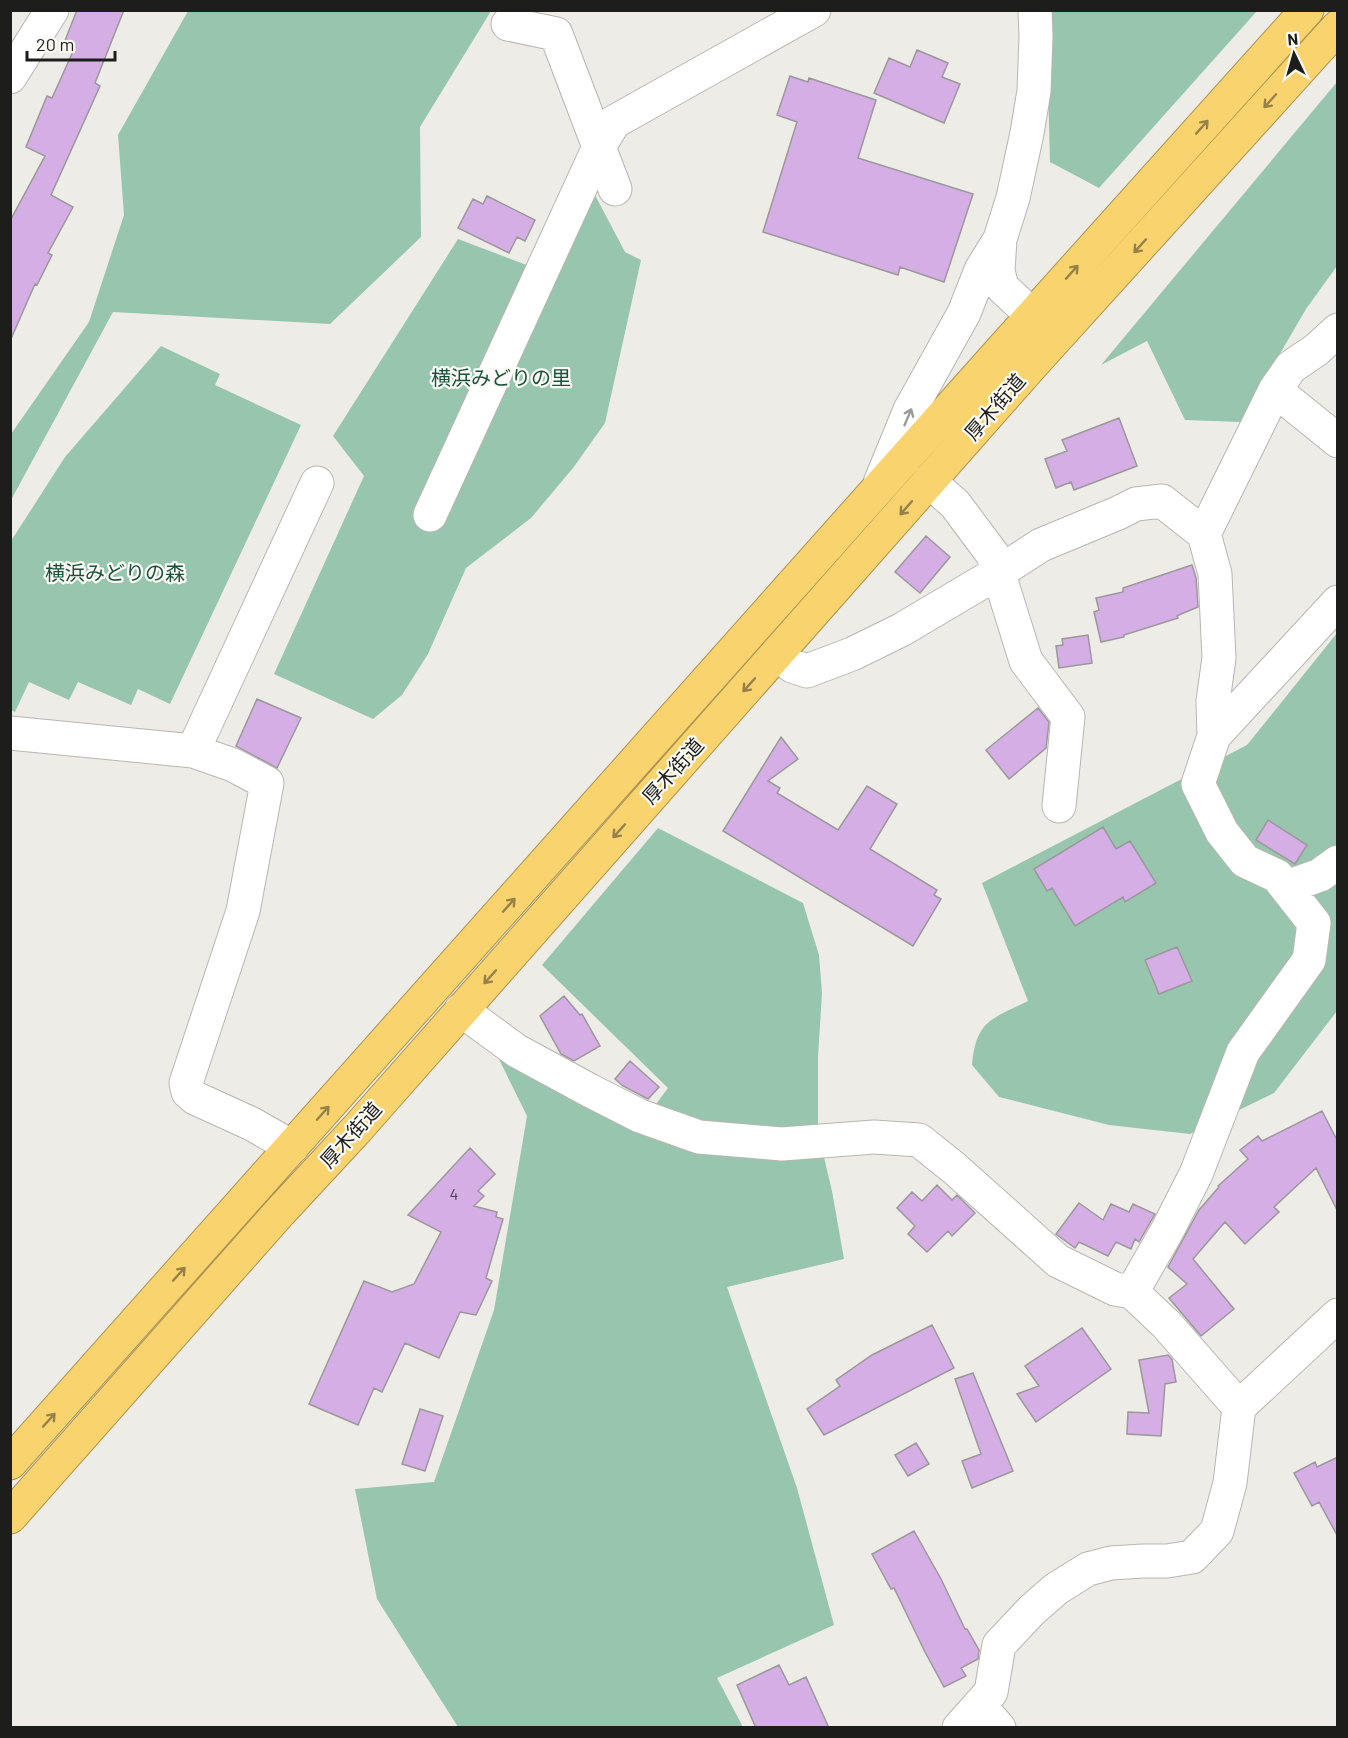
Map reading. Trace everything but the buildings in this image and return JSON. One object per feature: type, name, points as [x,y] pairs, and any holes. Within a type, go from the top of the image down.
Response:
[{"type":"highway","name":"厚木街道","points":[[10,1463],[1307,10]]},
{"type":"highway","name":"厚木街道","points":[[10,1517],[929,482],[1338,27]]},
{"type":"street","points":[[10,77],[52,10]]},
{"type":"street","points":[[430,515],[599,147],[614,122],[814,10]]},
{"type":"street","points":[[878,490],[910,410],[964,313],[981,270],[1000,239],[1013,198],[1034,91],[1035,10]]},
{"type":"street","points":[[508,24],[556,34],[615,189]]},
{"type":"street","points":[[1000,239],[998,271],[1002,287],[1057,339]]},
{"type":"street","points":[[1204,534],[1275,390],[1291,367],[1316,350],[1338,330]]},
{"type":"street","points":[[1275,390],[1338,441]]},
{"type":"street","points":[[929,482],[955,504],[993,555],[1026,661],[1068,717],[1059,806]]},
{"type":"street","points":[[193,751],[317,483]]},
{"type":"street","points":[[778,653],[792,666],[807,671],[852,654],[901,630],[999,573],[1041,545],[1136,504],[1162,501],[1204,534],[1215,574],[1219,658],[1213,701],[1214,736],[1197,784],[1222,832],[1245,861],[1282,882],[1314,923],[1309,960],[1243,1052],[1196,1174],[1132,1292]]},
{"type":"street","points":[[1214,736],[1338,602]]},
{"type":"street","points":[[10,733],[193,751],[233,765],[267,783],[243,911],[186,1083],[188,1092],[195,1098],[252,1124],[292,1147]]},
{"type":"street","points":[[1282,882],[1320,875],[1338,861]]},
{"type":"street","points":[[461,1010],[518,1051],[578,1084],[640,1116],[699,1137],[782,1144],[874,1137],[919,1140],[954,1168],[1058,1261],[1115,1289],[1132,1292],[1166,1324],[1239,1407]]},
{"type":"street","points":[[979,1720],[991,1692],[999,1645],[1032,1610],[1056,1589],[1088,1569],[1111,1563],[1167,1562],[1192,1557],[1217,1531],[1230,1483],[1239,1407],[1338,1315]]},
{"type":"green space","points":[[188,11],[491,11],[420,127],[421,237],[330,324],[113,312],[11,500],[11,434],[89,322],[124,215],[118,135]]},
{"type":"green space","points":[[1046,11],[1257,11],[1099,188],[1050,162]]},
{"type":"green space","points":[[1337,82],[1337,266],[1306,309],[1240,422],[1185,420],[1147,341],[1101,365]]},
{"type":"green space","name":"横浜みどりの里","points":[[595,195],[625,252],[641,260],[605,423],[573,468],[531,518],[466,568],[428,654],[402,695],[373,719],[274,674],[364,476],[333,436],[458,239],[532,267]]},
{"type":"green space","name":"横浜みどりの森","points":[[161,346],[220,374],[215,385],[301,425],[170,704],[138,689],[131,705],[78,682],[69,700],[29,682],[15,712],[10,710],[11,541],[65,457]]},
{"type":"green space","points":[[1337,633],[1337,1011],[1274,1093],[1190,1134],[1109,1125],[999,1097],[972,1065],[977,1039],[988,1023],[996,1017],[1028,1001],[982,883],[1247,745]]},
{"type":"green space","points":[[658,828],[803,903],[819,955],[822,993],[818,1057],[818,1132],[832,1191],[844,1259],[727,1287],[797,1488],[834,1625],[717,1678],[743,1727],[458,1727],[377,1599],[355,1489],[434,1482],[494,1310],[527,1116],[494,1049],[653,1108],[668,1088],[542,965]]}]
